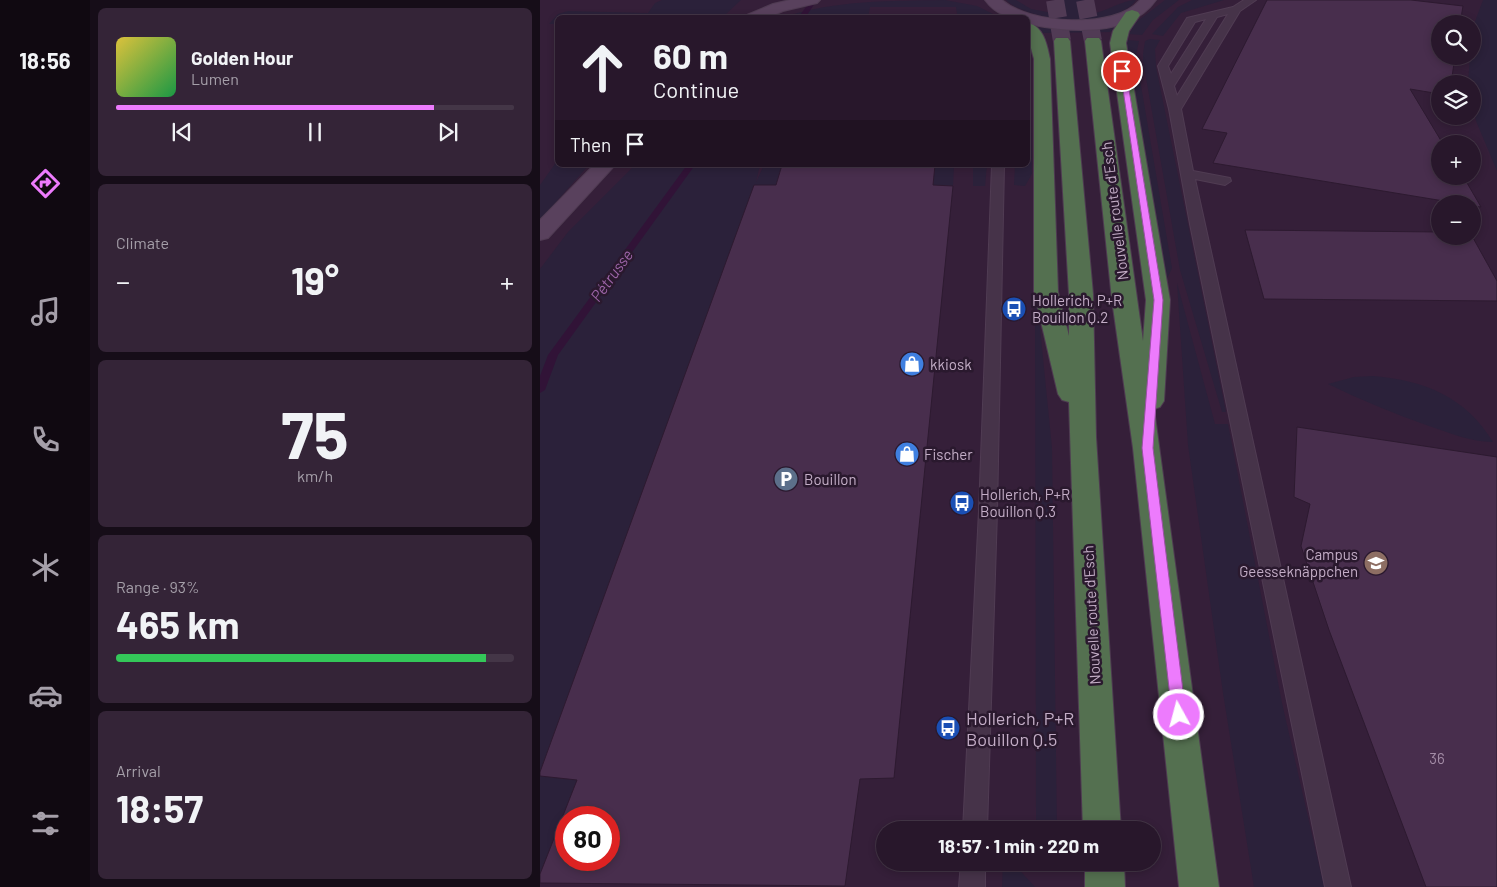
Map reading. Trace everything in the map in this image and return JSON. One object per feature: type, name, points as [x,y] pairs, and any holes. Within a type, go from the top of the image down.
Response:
[{"type":"highway","points":[[1132,15],[1118,36],[1118,44],[1158,300],[1147,448]]},
{"type":"highway","points":[[1030,29],[1036,36],[1042,59],[1046,292],[1082,437]]},
{"type":"highway","name":"Nouvelle route d'Esch","points":[[1062,41],[1081,294],[1082,437],[1102,821]]},
{"type":"highway","name":"Nouvelle route d'Esch","points":[[1093,41],[1124,300],[1147,448],[1199,887]]},
{"type":"highway","points":[[1104,871],[1105,887]]},
{"type":"street","points":[[759,15],[777,5],[812,0]]},
{"type":"street","points":[[1030,20],[1052,24],[1082,24],[1110,21],[1132,15],[1139,11],[1149,0]]},
{"type":"street","points":[[977,1],[995,2],[1016,15]]},
{"type":"street","points":[[540,233],[603,167]]},
{"type":"lane","points":[[1251,0],[1236,9],[1191,20],[1163,66],[1175,109],[1197,224],[1338,887]]},
{"type":"lane","points":[[1175,109],[1236,9]]},
{"type":"lane","points":[[975,821],[988,511],[998,167]]},
{"type":"lane","points":[[1188,174],[1225,181]]},
{"type":"lane","points":[[972,887],[973,871]]},
{"type":"shaded area","points":[[662,0],[741,0],[725,15],[557,15],[568,11],[648,13],[655,3]]},
{"type":"shaded area","points":[[945,0],[977,6],[995,15],[957,14],[956,7],[870,7],[868,15],[791,15],[844,4]]},
{"type":"shaded area","points":[[1006,0],[1016,0],[1031,9],[1058,14],[1056,0],[1087,0],[1090,14],[1136,0],[1126,10],[1110,16],[1072,20],[1033,14],[1017,8]]},
{"type":"shaded area","points":[[1165,0],[1179,0],[1153,20],[1142,35],[1129,34],[1135,23]]},
{"type":"shaded area","points":[[1192,0],[1224,0],[1181,13],[1163,36],[1152,34],[1178,7]]},
{"type":"shaded area","points":[[1483,0],[1497,0],[1497,171],[1478,125],[1481,125],[1481,75],[1469,75],[1469,65],[1481,65],[1481,15],[1477,15]]},
{"type":"shaded area","points":[[555,17],[555,24],[549,24]]},
{"type":"shaded area","points":[[1115,26],[1111,32],[1042,33],[1036,27],[1079,30]]},
{"type":"shaded area","points":[[1150,39],[1160,40],[1155,49],[1156,67],[1226,412],[1222,412],[1180,270],[1143,61],[1145,41]]},
{"type":"shaded area","points":[[1127,40],[1139,41],[1136,55],[1137,62],[1172,268],[1166,281],[1127,49]]},
{"type":"shaded area","points":[[1030,59],[1032,174],[1025,186],[1014,185],[1015,167],[1030,167]]},
{"type":"shaded area","points":[[555,164],[555,167],[587,167],[540,220],[540,185]]},
{"type":"shaded area","points":[[633,167],[760,167],[756,182],[763,167],[781,167],[776,185],[754,186],[540,772],[540,269],[568,232]]},
{"type":"shaded area","points":[[935,167],[954,167],[953,186],[933,185]]},
{"type":"shaded area","points":[[973,167],[987,167],[985,186],[973,186]]},
{"type":"shaded area","points":[[1035,278],[1052,448],[1057,821],[1036,821]]},
{"type":"shaded area","points":[[1177,283],[1215,424],[1228,424],[1282,703],[1324,887],[1254,887],[1223,693],[1188,445]]},
{"type":"shaded area","points":[[1354,377],[1392,378],[1426,387],[1457,402],[1482,426],[1493,442],[1468,439],[1429,426],[1328,384]]},
{"type":"shaded area","points":[[540,776],[577,780],[567,806],[555,806],[555,836],[540,874]]},
{"type":"shaded area","points":[[1003,871],[1020,871],[1035,887],[1002,887]]},
{"type":"building","points":[[1267,0],[1411,0],[1463,6],[1462,15],[1431,15],[1431,65],[1454,65],[1452,75],[1431,75],[1431,92],[1410,89],[1438,135],[1431,135],[1431,185],[1468,185],[1474,195],[1431,195],[1431,199],[1213,163],[1227,133],[1202,129]]},
{"type":"building","name":"Bouillon","points":[[781,167],[935,167],[933,185],[953,186],[894,778],[860,779],[845,886],[540,883],[540,874],[555,836],[555,871],[620,871],[620,806],[567,806],[577,780],[540,776],[754,185],[776,185]]},
{"type":"building","points":[[1245,230],[1431,232],[1431,245],[1477,245],[1497,281],[1497,301],[1264,299]]},
{"type":"building","points":[[1297,427],[1497,457],[1497,887],[1426,887],[1329,630],[1301,546],[1310,504],[1294,497]]},
{"type":"waterway","name":"Pétrusse","points":[[803,15],[814,0]]},
{"type":"waterway","name":"Pétrusse","points":[[540,390],[553,355],[690,167]]},
{"type":"tunnel","points":[[1055,0],[1062,41]]},
{"type":"tunnel","points":[[1085,0],[1093,41]]},
{"type":"place","name":"Hollerich, P+R Bouillon Q.2","points":[[1014,309]]},
{"type":"place","name":"kkiosk","points":[[912,364]]},
{"type":"place","name":"Fischer","points":[[907,454]]},
{"type":"place","name":"Bouillon","points":[[786,479]]},
{"type":"place","name":"Hollerich, P+R Bouillon Q.3","points":[[962,503]]},
{"type":"place","name":"Campus Geesseknäppchen","points":[[1376,563]]},
{"type":"place","name":"Hollerich, P+R Bouillon Q.5","points":[[948,728]]},
{"type":"route","points":[[1122,71],[1158,300],[1147,448],[1179,715]]}]
